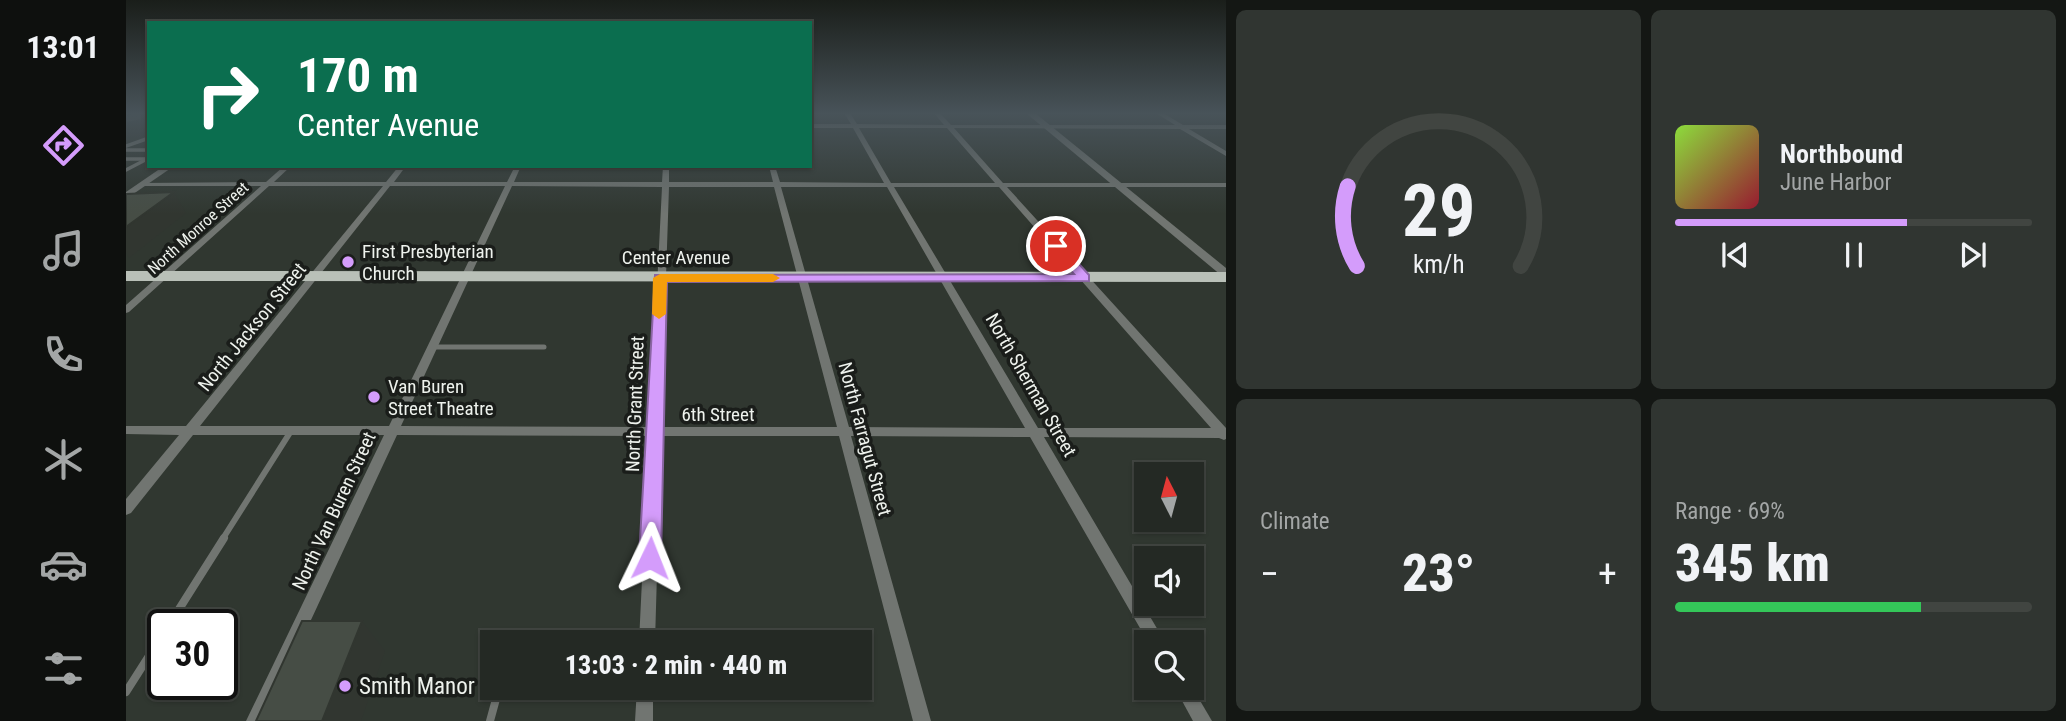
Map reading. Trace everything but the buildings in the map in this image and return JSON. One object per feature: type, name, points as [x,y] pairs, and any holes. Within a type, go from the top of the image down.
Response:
[{"type":"highway","name":"Center Avenue","points":[[126,276],[1226,276]]},
{"type":"street","name":"North Sherman Street","points":[[867,147],[1150,630]]},
{"type":"street","points":[[967,147],[1225,434]]},
{"type":"street","points":[[1071,147],[1226,276]]},
{"type":"street","points":[[126,196],[167,168]]},
{"type":"street","name":"North Monroe Street","points":[[126,310],[286,168]]},
{"type":"street","name":"North Jackson Street","points":[[126,509],[401,168]]},
{"type":"street","name":"North Van Buren Street","points":[[255,721],[517,168]]},
{"type":"street","name":"North Grant Street","points":[[648,630],[666,168]]},
{"type":"street","name":"North Farragut Street","points":[[773,168],[922,721]]},
{"type":"street","points":[[126,184],[1226,185]]},
{"type":"street","name":"6th Street","points":[[126,430],[1225,434]]},
{"type":"street","points":[[643,721],[644,700]]},
{"type":"street","points":[[1190,700],[1203,721]]},
{"type":"lane","points":[[126,148],[147,150]]},
{"type":"lane","points":[[126,159],[147,159]]},
{"type":"lane","points":[[126,170],[147,160]]},
{"type":"lane","points":[[432,347],[544,348]]},
{"type":"lane","points":[[179,609],[291,431]]},
{"type":"lane","points":[[126,692],[147,659]]},
{"type":"lane","points":[[490,721],[496,700]]},
{"type":"slow traffic","points":[[659,314],[660,278],[773,278]]},
{"type":"place","name":"First Presbyterian Church","points":[[348,262]]},
{"type":"place","name":"Van Buren Street Theatre","points":[[374,397]]},
{"type":"place","name":"Smith Manor","points":[[345,686]]},
{"type":"route","points":[[650,558],[660,278],[1084,278],[1056,246]]}]
